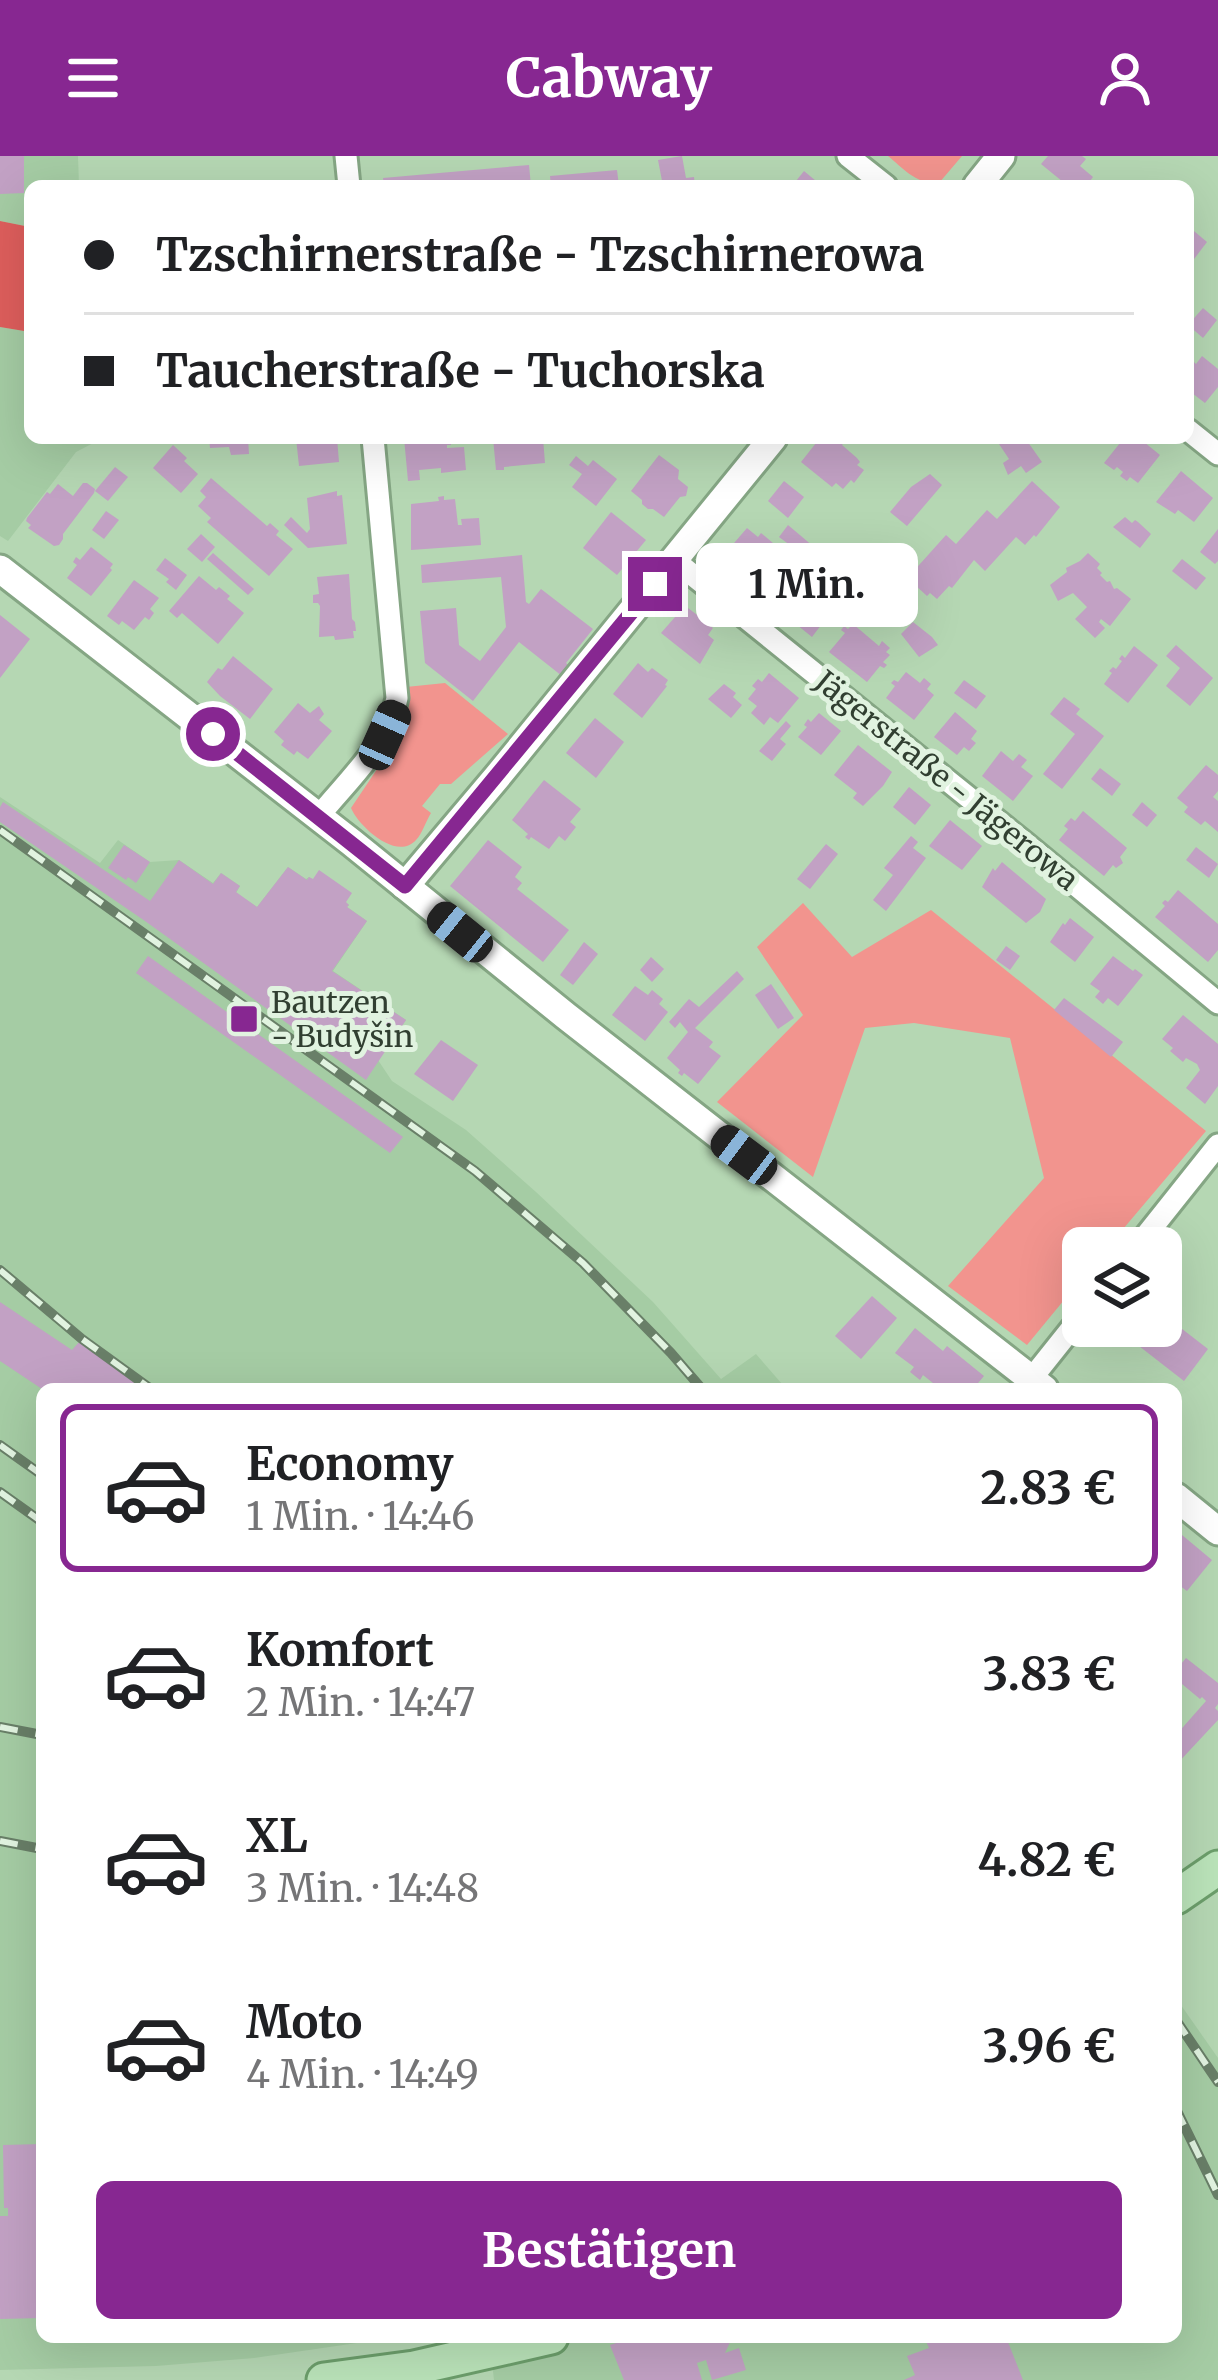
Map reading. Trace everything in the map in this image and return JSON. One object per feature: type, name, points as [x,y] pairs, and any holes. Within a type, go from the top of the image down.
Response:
[{"type":"main road","points":[[1182,1893],[1218,1868]]},
{"type":"main road","points":[[324,2380],[414,2368],[524,2343]]},
{"type":"street","points":[[848,156],[878,180]]},
{"type":"street","points":[[981,180],[1001,156]]},
{"type":"street","points":[[1194,435],[1218,454]]},
{"type":"street","points":[[319,816],[385,735],[397,698],[374,444]]},
{"type":"street","points":[[405,886],[768,444]]},
{"type":"street","name":"Jägerstraße - Jägerowa","points":[[674,560],[1218,1003]]},
{"type":"street","points":[[0,569],[1037,1383]]},
{"type":"street","points":[[1153,1227],[1218,1145]]},
{"type":"street","points":[[1039,1383],[1062,1347]]},
{"type":"street","points":[[1182,1502],[1218,1531]]},
{"type":"shaded area","points":[[0,156],[78,156],[79,180],[24,180],[24,226],[0,221]]},
{"type":"shaded area","points":[[888,156],[962,156],[942,180],[920,180]]},
{"type":"shaded area","points":[[0,221],[24,226],[24,331],[0,327]]},
{"type":"shaded area","points":[[0,327],[24,331],[24,444],[91,444],[76,452],[8,541],[0,536]]},
{"type":"shaded area","points":[[445,683],[508,734],[451,784],[440,784],[422,806],[431,813],[416,840],[408,846],[388,844],[369,831],[351,808],[404,729],[406,687]]},
{"type":"shaded area","points":[[0,797],[100,863],[118,840],[150,862],[179,860],[213,883],[221,873],[240,886],[236,893],[257,907],[288,867],[349,905],[367,921],[333,971],[406,1020],[378,1060],[392,1081],[466,1130],[536,1192],[653,1302],[721,1379],[756,1354],[781,1383],[36,1383],[36,2343],[357,2343],[156,2366],[0,2370]]},
{"type":"shaded area","points":[[803,903],[852,957],[931,910],[1206,1131],[1125,1227],[1062,1227],[1062,1302],[1027,1345],[948,1286],[1044,1178],[1010,1038],[914,1023],[865,1028],[813,1177],[717,1102],[803,1015],[757,947]]},
{"type":"shaded area","points":[[1182,2007],[1218,2058],[1218,2380],[494,2380],[490,2343],[1182,2343]]},
{"type":"building","points":[[0,156],[24,156],[24,193],[0,194]]},
{"type":"building","points":[[682,156],[686,178],[694,180],[662,180],[658,160]]},
{"type":"building","points":[[1048,156],[1082,156],[1086,159],[1080,166],[1093,177],[1061,180],[1041,164]]},
{"type":"building","points":[[529,165],[530,180],[383,180]]},
{"type":"building","points":[[617,170],[618,180],[550,180],[550,176]]},
{"type":"building","points":[[1194,231],[1207,242],[1194,259]]},
{"type":"building","points":[[1203,308],[1217,320],[1203,338],[1194,330],[1194,318]]},
{"type":"building","points":[[1202,356],[1218,369],[1218,387],[1205,403],[1194,395],[1196,364]]},
{"type":"building","points":[[210,444],[248,444],[249,454],[231,455],[229,447],[210,448]]},
{"type":"building","points":[[297,444],[338,444],[339,462],[299,466]]},
{"type":"building","points":[[405,444],[464,447],[466,470],[419,470],[420,480],[408,481]]},
{"type":"building","points":[[494,444],[543,444],[545,463],[496,470]]},
{"type":"building","points":[[815,444],[843,444],[864,470],[843,489],[836,483],[832,487],[801,462]]},
{"type":"building","points":[[999,444],[1029,444],[1042,462],[1026,473],[1021,466],[1008,475],[1003,463],[1009,459]]},
{"type":"building","points":[[1119,444],[1146,444],[1160,455],[1138,483],[1130,477],[1127,481],[1117,467],[1114,470],[1104,463]]},
{"type":"building","points":[[173,445],[198,474],[181,493],[153,468]]},
{"type":"building","points":[[659,455],[679,470],[678,479],[688,487],[686,496],[664,517],[648,509],[631,491]]},
{"type":"building","points":[[576,456],[588,466],[593,460],[617,479],[596,506],[572,487],[582,474],[569,465]]},
{"type":"building","points":[[115,467],[128,477],[108,501],[95,491]]},
{"type":"building","points":[[1181,471],[1213,498],[1194,522],[1156,502]]},
{"type":"building","points":[[930,474],[942,485],[907,526],[890,512],[911,487]]},
{"type":"building","points":[[211,478],[267,526],[270,523],[293,549],[269,576],[207,522],[211,518],[198,506],[206,497],[200,491]]},
{"type":"building","points":[[784,481],[804,497],[788,518],[768,501]]},
{"type":"building","points":[[1032,481],[1060,507],[1036,537],[1025,545],[1016,537],[985,571],[974,560],[937,599],[914,584],[917,581],[911,574],[946,535],[956,544],[987,510],[997,519]]},
{"type":"building","points":[[83,483],[95,489],[94,493],[59,545],[28,528],[27,518],[47,492],[58,484],[73,496]]},
{"type":"building","points":[[337,491],[337,496],[342,495],[347,544],[308,548],[284,525],[291,517],[307,533],[307,498]]},
{"type":"building","points":[[444,496],[444,500],[455,499],[458,525],[461,519],[479,518],[481,545],[411,550],[411,504],[439,501]]},
{"type":"building","points":[[106,511],[119,520],[104,539],[92,530]]},
{"type":"building","points":[[611,512],[646,540],[617,575],[583,548]]},
{"type":"building","points":[[1125,517],[1151,534],[1140,548],[1113,527]]},
{"type":"building","points":[[788,525],[820,552],[816,557],[832,564],[830,568],[847,581],[836,595],[806,572],[795,586],[768,564],[749,587],[723,566],[722,557],[747,528],[758,537],[761,533],[792,559],[798,551],[779,537]]},
{"type":"building","points":[[1218,529],[1218,561],[1215,564],[1200,552]]},
{"type":"building","points":[[201,534],[215,547],[202,562],[187,549]]},
{"type":"building","points":[[91,547],[113,564],[91,596],[67,578],[77,565],[76,557],[80,560]]},
{"type":"building","points":[[213,553],[254,589],[248,595],[207,559]]},
{"type":"building","points":[[1088,553],[1100,564],[1100,575],[1131,599],[1110,626],[1101,619],[1105,628],[1095,638],[1075,619],[1087,607],[1073,593],[1058,601],[1050,585]]},
{"type":"building","points":[[522,555],[526,602],[541,589],[593,629],[566,663],[570,667],[562,676],[519,642],[473,701],[425,663],[420,611],[456,608],[459,645],[480,661],[506,627],[501,577],[422,583],[421,565]]},
{"type":"building","points":[[165,558],[187,575],[176,590],[156,570]]},
{"type":"building","points":[[1182,559],[1206,578],[1196,590],[1172,571]]},
{"type":"building","points":[[349,574],[354,638],[319,637],[320,606],[313,603],[313,595],[319,594],[317,577]]},
{"type":"building","points":[[199,576],[230,596],[227,599],[244,613],[218,644],[182,613],[177,618],[169,611]]},
{"type":"building","points":[[134,580],[159,598],[150,609],[154,613],[149,620],[145,617],[134,630],[107,616]]},
{"type":"building","points":[[805,591],[825,607],[828,603],[834,608],[812,637],[786,616]]},
{"type":"building","points":[[682,603],[688,603],[705,621],[713,620],[708,635],[714,640],[700,664],[661,633],[683,608]]},
{"type":"building","points":[[0,615],[30,639],[0,678]]},
{"type":"building","points":[[913,622],[938,645],[919,657],[901,634]]},
{"type":"building","points":[[853,624],[879,646],[882,641],[890,648],[883,662],[887,665],[880,666],[867,682],[829,652],[845,633],[844,626],[848,629]]},
{"type":"building","points":[[1176,645],[1213,678],[1190,706],[1166,686],[1180,668],[1166,656]]},
{"type":"building","points":[[1134,646],[1158,665],[1128,703],[1104,684],[1109,671]]},
{"type":"building","points":[[233,656],[273,689],[250,719],[207,682]]},
{"type":"building","points":[[638,663],[668,680],[642,718],[613,694]]},
{"type":"building","points":[[906,672],[920,683],[924,678],[934,695],[914,720],[886,698],[895,686],[891,683]]},
{"type":"building","points":[[769,673],[799,698],[778,723],[770,717],[764,725],[751,713],[757,706],[748,699],[756,689],[752,686]]},
{"type":"building","points":[[964,680],[986,696],[976,709],[954,693]]},
{"type":"building","points":[[724,684],[742,705],[731,718],[708,699]]},
{"type":"building","points":[[1064,697],[1080,709],[1076,714],[1104,736],[1062,789],[1043,774],[1075,734],[1050,714]]},
{"type":"building","points":[[298,703],[310,713],[319,706],[324,714],[319,720],[332,731],[308,759],[281,745],[284,741],[274,732]]},
{"type":"building","points":[[955,712],[977,731],[971,739],[976,743],[957,755],[934,737]]},
{"type":"building","points":[[819,713],[841,731],[821,755],[798,737],[808,719],[811,722]]},
{"type":"building","points":[[595,718],[624,742],[596,778],[566,753]]},
{"type":"building","points":[[786,721],[791,726],[780,739],[786,744],[772,761],[759,751]]},
{"type":"building","points":[[858,745],[892,772],[863,806],[853,798],[857,793],[834,775]]},
{"type":"building","points":[[1001,751],[1013,761],[1019,754],[1027,760],[1021,767],[1033,776],[1013,801],[982,776]]},
{"type":"building","points":[[1206,765],[1218,775],[1213,797],[1218,801],[1218,832],[1184,812],[1188,807],[1177,798]]},
{"type":"building","points":[[1100,768],[1121,784],[1112,796],[1091,779]]},
{"type":"building","points":[[544,780],[581,809],[570,822],[576,827],[565,841],[559,836],[549,849],[525,837],[528,834],[512,820]]},
{"type":"building","points":[[909,787],[931,805],[915,825],[893,807]]},
{"type":"building","points":[[3,802],[150,901],[179,860],[213,884],[221,873],[257,907],[288,867],[307,880],[319,870],[352,893],[347,907],[367,921],[332,971],[406,1020],[366,1080],[0,822]]},
{"type":"building","points":[[1142,802],[1157,815],[1147,827],[1132,815]]},
{"type":"building","points":[[1083,811],[1127,848],[1120,857],[1123,863],[1113,865],[1104,876],[1059,840],[1068,829],[1064,826]]},
{"type":"building","points":[[950,820],[982,846],[962,870],[929,846]]},
{"type":"building","points":[[911,836],[918,842],[913,848],[926,858],[886,911],[873,900],[893,875],[884,868]]},
{"type":"building","points":[[488,840],[522,867],[515,877],[522,883],[517,889],[569,930],[543,962],[450,886]]},
{"type":"building","points":[[826,844],[838,854],[810,889],[797,879]]},
{"type":"building","points":[[124,845],[150,862],[136,883],[108,868]]},
{"type":"building","points":[[1196,847],[1218,864],[1209,878],[1186,860]]},
{"type":"building","points":[[1002,862],[1046,899],[1040,912],[1026,923],[982,887]]},
{"type":"building","points":[[1178,890],[1218,924],[1218,950],[1208,962],[1155,917],[1165,906],[1162,903]]},
{"type":"building","points":[[1070,918],[1094,937],[1075,962],[1050,942]]},
{"type":"building","points":[[584,942],[598,954],[573,985],[560,975]]},
{"type":"building","points":[[1006,946],[1020,956],[1010,970],[996,960]]},
{"type":"building","points":[[148,956],[403,1137],[390,1153],[136,973]]},
{"type":"building","points":[[1113,956],[1143,975],[1118,1006],[1108,998],[1103,1004],[1095,997],[1100,991],[1090,984]]},
{"type":"building","points":[[651,957],[664,969],[652,982],[640,970]]},
{"type":"building","points":[[737,971],[744,979],[695,1028],[713,1042],[709,1047],[721,1056],[698,1084],[678,1073],[667,1058],[688,1032],[680,1022],[675,1028],[669,1022],[689,999],[699,1007]]},
{"type":"building","points":[[771,984],[794,1018],[778,1029],[755,995]]},
{"type":"building","points":[[635,986],[648,995],[652,990],[663,999],[659,1004],[668,1012],[645,1041],[612,1015]]},
{"type":"building","points":[[1064,998],[1123,1042],[1111,1057],[1054,1010]]},
{"type":"building","points":[[1183,1015],[1218,1044],[1218,1086],[1205,1104],[1186,1088],[1200,1070],[1197,1064],[1186,1058],[1183,1062],[1162,1039]]},
{"type":"building","points":[[441,1040],[478,1065],[453,1101],[414,1074]]},
{"type":"building","points":[[872,1296],[897,1318],[861,1359],[835,1336]]},
{"type":"building","points":[[0,1302],[72,1350],[80,1341],[139,1383],[36,1385],[0,1361]]},
{"type":"building","points":[[915,1328],[984,1376],[978,1383],[933,1383],[923,1375],[920,1380],[910,1372],[914,1367],[895,1353]]},
{"type":"building","points":[[1182,1329],[1208,1349],[1184,1381],[1140,1347],[1182,1347]]},
{"type":"building","points":[[1182,1535],[1212,1560],[1187,1591],[1182,1587]]},
{"type":"building","points":[[1186,1658],[1218,1683],[1218,1720],[1182,1759],[1182,1728],[1206,1701],[1182,1684]]},
{"type":"building","points":[[36,2144],[36,2318],[0,2319],[0,2216],[8,2216],[3,2145]]},
{"type":"building","points":[[730,2343],[725,2353],[739,2348],[746,2370],[712,2380],[706,2360],[697,2363],[702,2380],[624,2380],[610,2345]]},
{"type":"building","points":[[927,2343],[1008,2343],[1023,2380],[904,2380],[915,2375],[907,2356],[929,2348]]},
{"type":"railway","points":[[0,830],[475,1171],[583,1263],[697,1383]]},
{"type":"railway","points":[[0,1270],[143,1383]]},
{"type":"railway","points":[[0,1445],[36,1471]]},
{"type":"railway","points":[[0,1492],[36,1518]]},
{"type":"railway","points":[[0,1727],[36,1734]]},
{"type":"railway","points":[[0,1841],[36,1848]]},
{"type":"railway","points":[[1182,2029],[1218,2082]]},
{"type":"railway","points":[[1182,2121],[1218,2195]]},
{"type":"place","name":"Bautzen - Budyšin","points":[[244,1019]]},
{"type":"route","points":[[213,734],[405,886],[655,584]]}]
